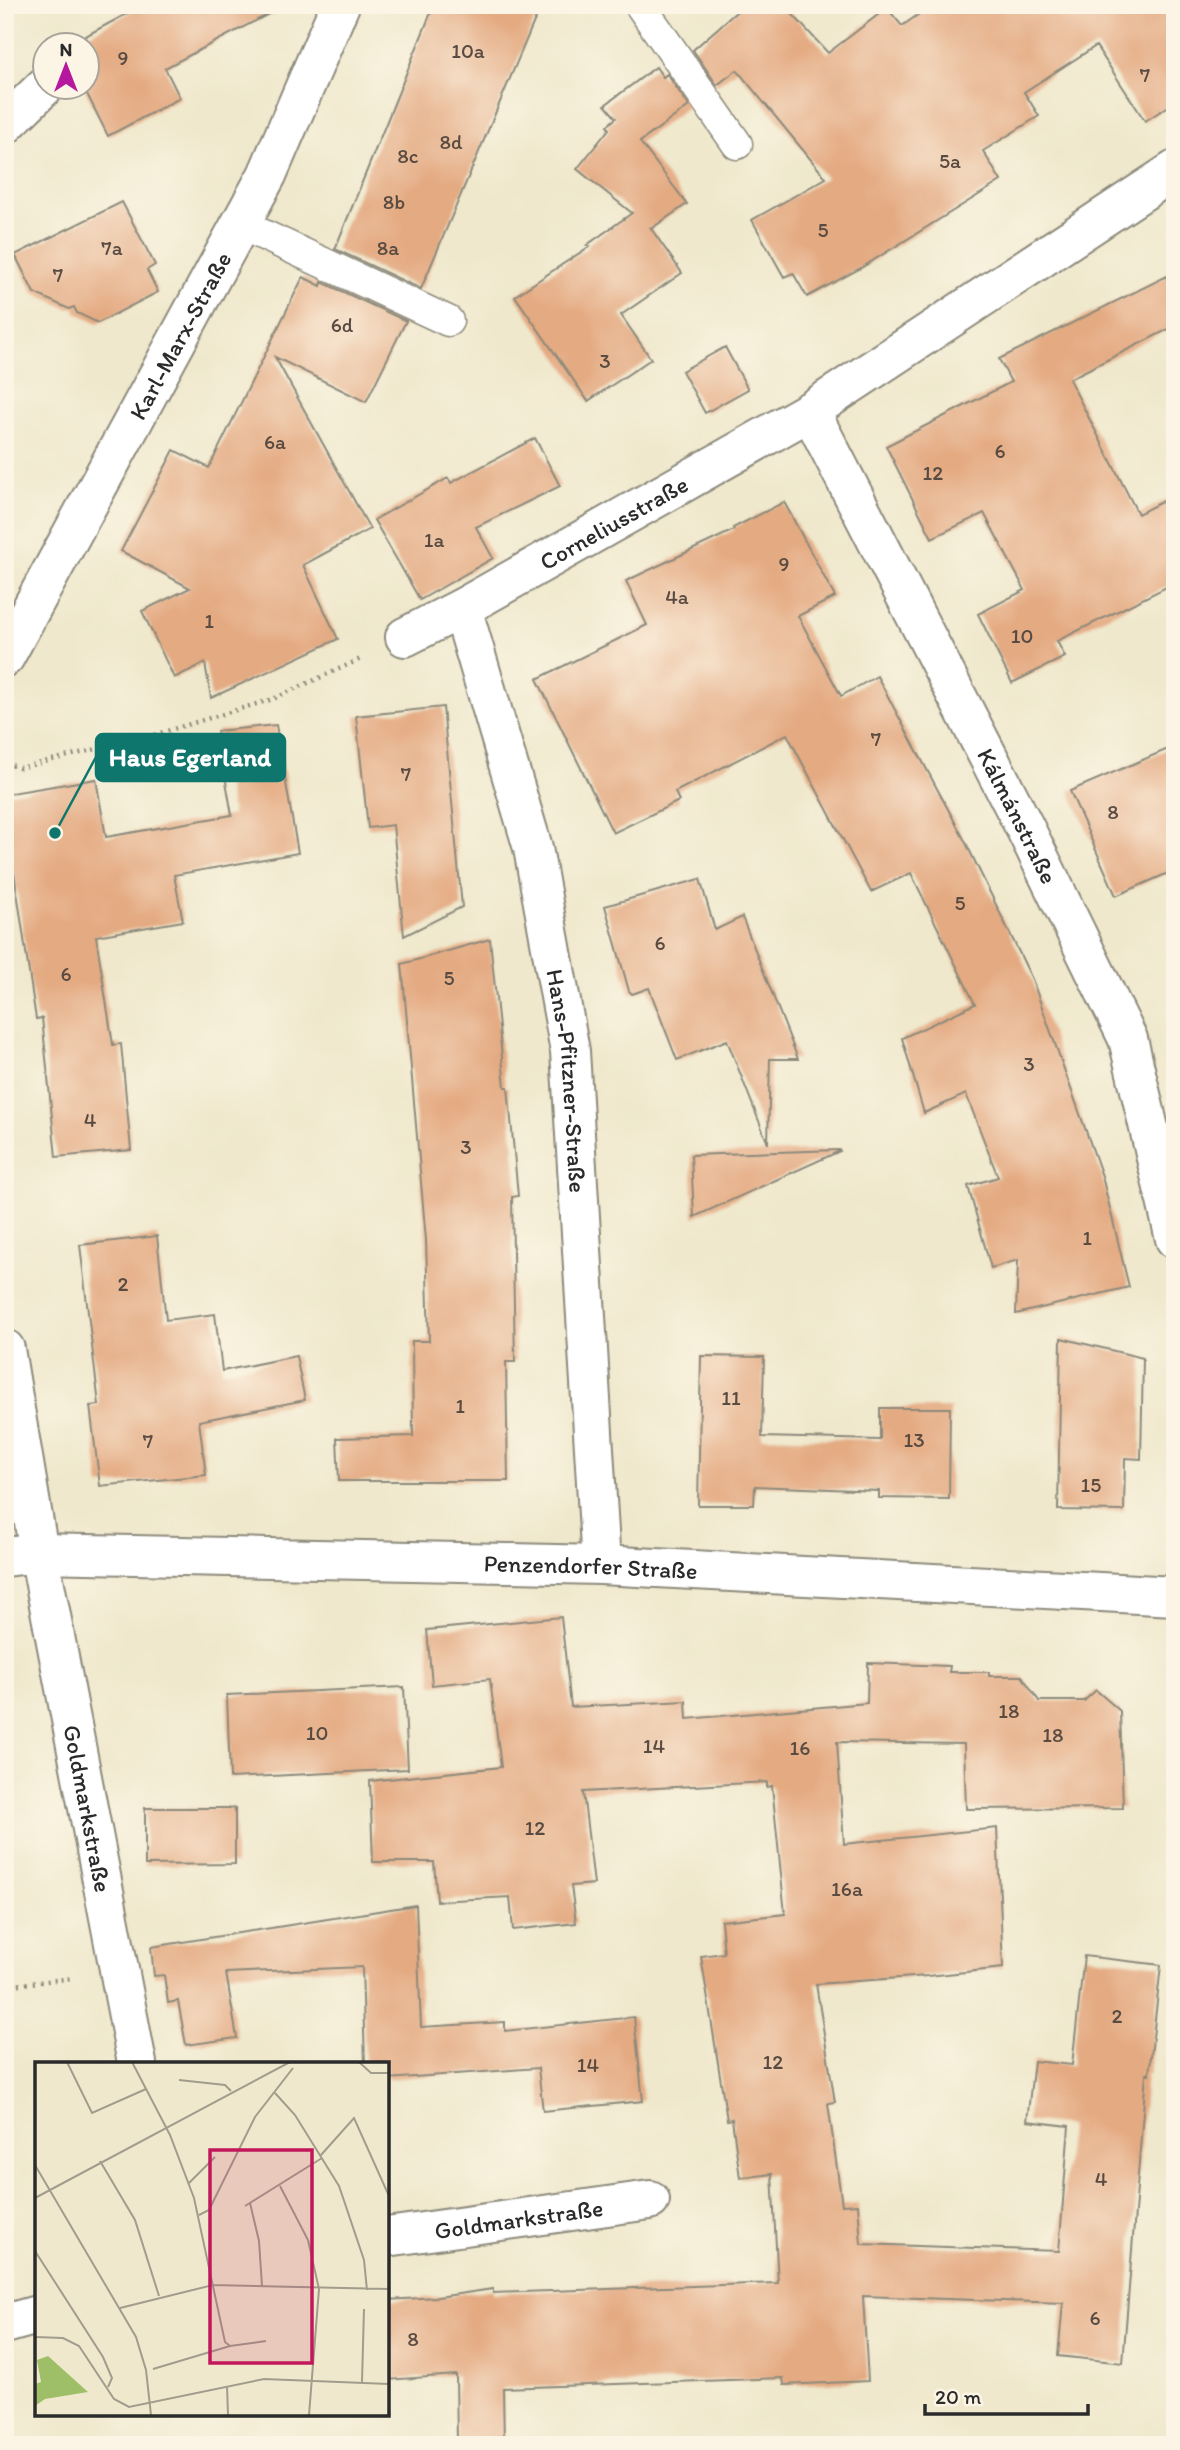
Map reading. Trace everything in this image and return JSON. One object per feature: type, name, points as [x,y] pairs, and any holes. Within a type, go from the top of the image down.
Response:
[{"type":"street","name":"Karl-Marx-Straße","points":[[5,657],[267,174],[340,5]]},
{"type":"street","points":[[5,125],[32,99]]},
{"type":"street","name":"Corneliusstraße","points":[[405,637],[462,608],[810,411],[1175,170]]},
{"type":"street","name":"Kálmánstraße","points":[[810,411],[1026,831],[1128,1039],[1175,1239]]},
{"type":"street","name":"Hans-Pfitzner-Straße","points":[[462,608],[533,848],[570,1051],[601,1565]]},
{"type":"street","name":"Goldmarkstraße","points":[[5,1349],[22,1555],[119,1973],[137,2062]]},
{"type":"street","name":"Penzendorfer Straße","points":[[22,1555],[601,1565],[1175,1596]]},
{"type":"street","name":"Goldmarkstraße","points":[[388,2237],[650,2200]]},
{"type":"street","points":[[5,2324],[35,2316]]},
{"type":"lane","points":[[640,5],[737,144]]},
{"type":"lane","points":[[240,225],[448,321]]},
{"type":"path","points":[[5,763],[20,768],[153,735],[273,699],[405,637]]},
{"type":"path","points":[[5,1986],[119,1973]]},
{"type":"building","points":[[143,5],[286,5],[165,68],[180,98],[108,136],[91,102],[102,102],[102,32],[93,32]]},
{"type":"building","points":[[434,5],[541,5],[421,289],[335,249]]},
{"type":"building","points":[[744,5],[784,5],[828,53],[887,8],[902,26],[932,5],[1163,5],[1175,23],[1175,102],[1145,121],[1096,46],[1024,92],[1039,116],[983,151],[1001,181],[861,268],[807,297],[793,273],[784,277],[752,220],[826,178],[737,70],[717,85],[693,50]]},
{"type":"building","points":[[656,67],[663,77],[667,74],[689,106],[640,142],[687,204],[650,227],[682,273],[621,315],[651,359],[588,401],[515,296],[590,246],[587,245],[632,213],[577,169],[609,129],[607,126],[616,118],[605,105]]},
{"type":"building","points":[[122,202],[155,265],[147,270],[158,292],[98,323],[77,313],[74,307],[69,309],[34,293],[15,255]]},
{"type":"building","points":[[1175,272],[1175,326],[1069,379],[1138,514],[1175,495],[1175,583],[1057,641],[1065,657],[1012,683],[978,614],[1025,590],[984,513],[932,538],[886,446],[1011,382],[999,359]]},
{"type":"building","points":[[303,277],[321,286],[322,282],[406,321],[366,402],[275,357],[370,529],[303,565],[338,639],[211,698],[205,663],[174,678],[142,611],[190,588],[121,551],[174,450],[209,468]]},
{"type":"building","points":[[725,347],[748,389],[705,413],[682,371]]},
{"type":"building","points":[[535,438],[560,486],[476,527],[493,558],[420,600],[374,520],[448,478],[451,483]]},
{"type":"building","points":[[784,502],[835,597],[798,616],[841,696],[877,676],[965,841],[1032,979],[1102,1176],[1129,1287],[1016,1314],[1018,1260],[991,1268],[968,1186],[998,1177],[966,1094],[924,1113],[902,1038],[975,1004],[911,873],[871,892],[787,734],[675,792],[679,801],[613,833],[537,679],[647,625],[626,581],[734,530],[733,528]]},
{"type":"building","points":[[443,707],[462,907],[404,936],[393,825],[368,828],[356,716]]},
{"type":"building","points":[[276,725],[298,853],[174,875],[183,921],[96,936],[113,1045],[121,1044],[131,1150],[56,1157],[42,1018],[36,1019],[14,872],[5,874],[5,794],[96,779],[106,837],[232,815],[217,731]]},
{"type":"building","points":[[1175,746],[1175,870],[1116,896],[1070,791]]},
{"type":"building","points":[[700,879],[715,930],[742,917],[798,1059],[770,1059],[768,1144],[727,1040],[677,1060],[649,988],[632,994],[629,991],[605,906]]},
{"type":"building","points":[[490,939],[518,1196],[512,1197],[515,1362],[506,1362],[508,1481],[339,1481],[337,1438],[413,1436],[412,1341],[429,1341],[426,1240],[402,964]]},
{"type":"building","points":[[840,1151],[694,1217],[691,1155]]},
{"type":"building","points":[[157,1236],[166,1320],[215,1314],[222,1371],[296,1356],[305,1400],[199,1421],[206,1475],[100,1486],[90,1406],[99,1405],[80,1245]]},
{"type":"building","points":[[1061,1338],[1143,1358],[1141,1459],[1125,1458],[1124,1511],[1058,1510]]},
{"type":"building","points":[[701,1356],[764,1357],[762,1437],[880,1440],[880,1408],[950,1408],[949,1499],[879,1498],[879,1491],[755,1486],[754,1505],[698,1505]]},
{"type":"building","points":[[561,1617],[571,1707],[686,1701],[687,1719],[867,1703],[868,1663],[950,1666],[949,1672],[989,1672],[989,1676],[1022,1676],[1039,1701],[1084,1701],[1096,1690],[1120,1711],[1123,1808],[966,1809],[964,1744],[837,1742],[844,1844],[997,1828],[1003,1968],[816,1984],[835,2102],[828,2103],[842,2205],[858,2204],[861,2244],[1059,2251],[1069,2126],[1027,2121],[1034,2061],[1072,2065],[1084,1956],[1161,1965],[1149,2074],[1146,2074],[1123,2363],[1058,2356],[1063,2303],[863,2296],[868,2381],[784,2385],[783,2378],[503,2388],[504,2444],[457,2444],[456,2375],[388,2380],[388,2300],[438,2297],[493,2289],[493,2293],[778,2283],[772,2174],[740,2178],[732,2119],[727,2120],[701,1956],[724,1953],[721,1921],[785,1914],[772,1786],[767,1787],[767,1782],[583,1792],[594,1884],[571,1886],[576,1923],[513,1930],[510,1897],[437,1901],[434,1862],[373,1862],[370,1781],[501,1767],[490,1679],[432,1685],[427,1630]]},
{"type":"building","points":[[404,1687],[408,1769],[230,1778],[227,1695]]},
{"type":"building","points":[[145,1808],[235,1808],[235,1864],[145,1865]]},
{"type":"building","points":[[416,1905],[421,2027],[505,2022],[505,2031],[634,2017],[643,2101],[543,2111],[538,2068],[388,2079],[388,2062],[365,2062],[362,1967],[226,1973],[237,2038],[186,2045],[178,2001],[168,2003],[164,1975],[154,1976],[151,1947]]},
{"type":"place","name":"Haus Egerland","points":[[55,833]]}]
